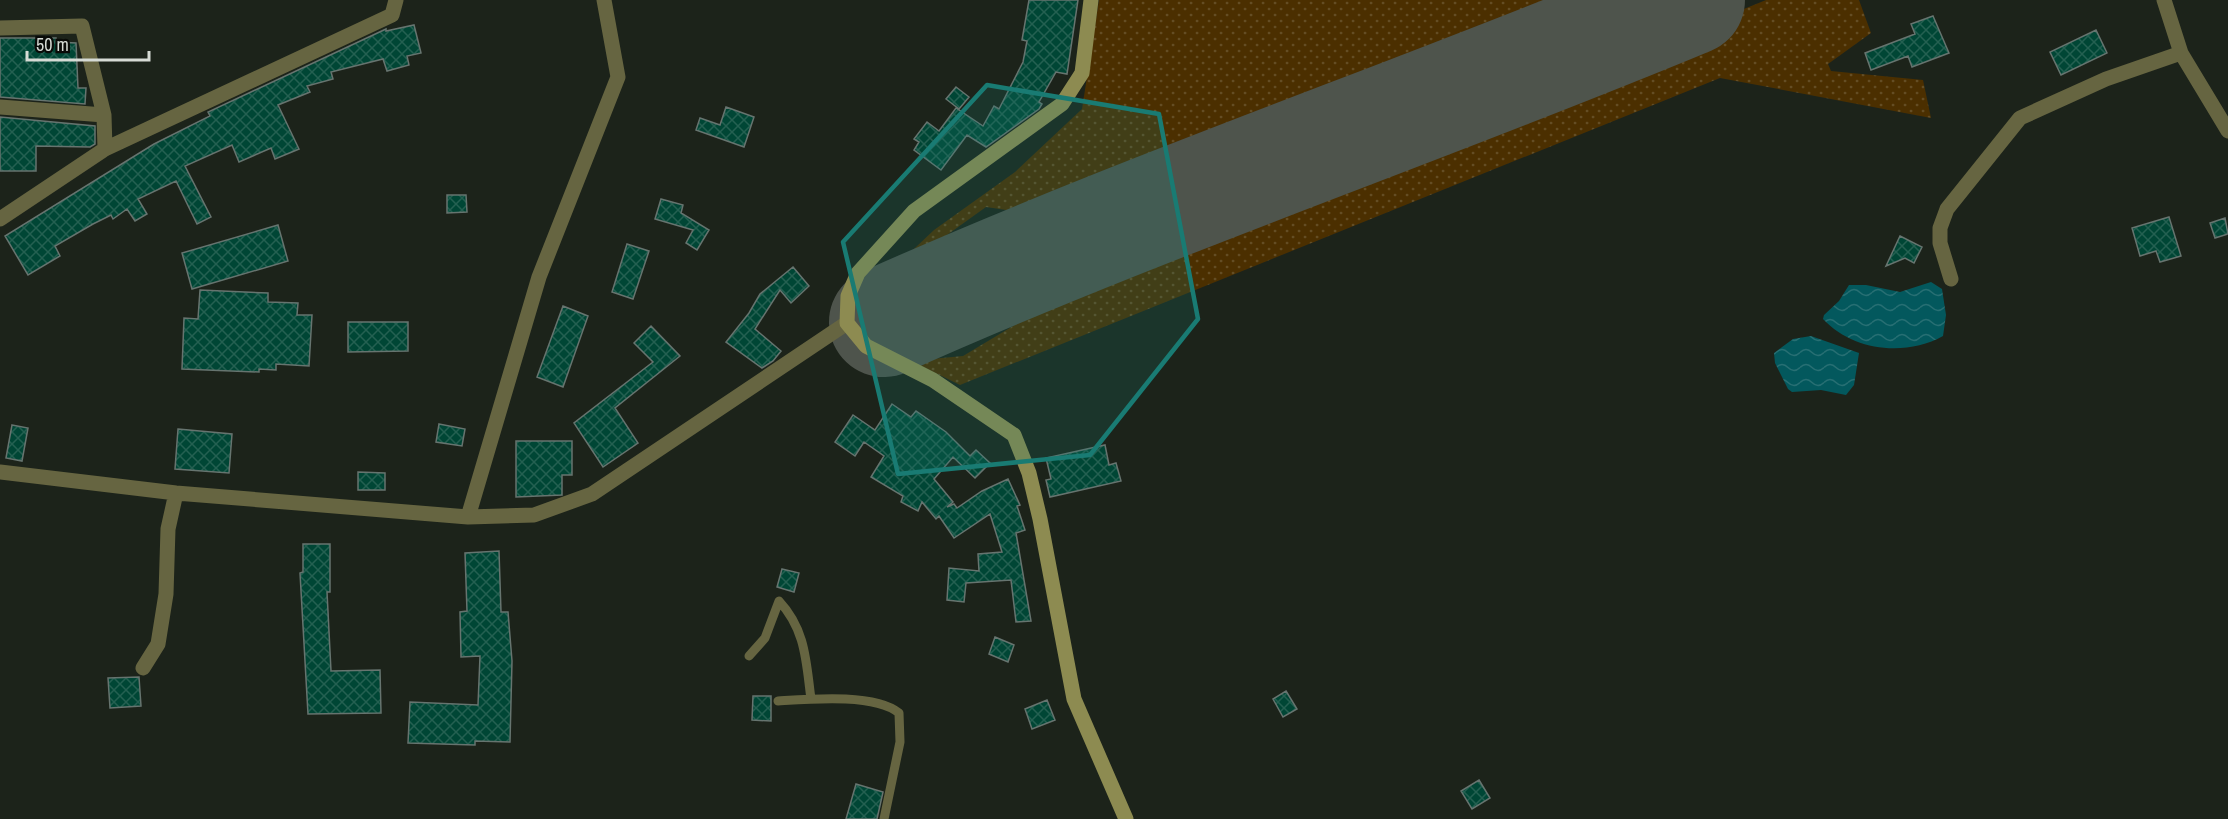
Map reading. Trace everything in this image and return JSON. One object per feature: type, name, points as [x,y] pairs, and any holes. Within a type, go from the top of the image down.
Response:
[{"type":"main road","points":[[1091,0],[1082,73],[1062,104],[914,211],[858,273],[848,296],[847,323],[866,346],[933,380],[1014,435],[1029,473],[1040,519],[1074,699],[1126,819]]},
{"type":"street","points":[[0,219],[105,149],[392,15],[396,0]]},
{"type":"street","points":[[468,517],[539,278],[618,76],[604,0]]},
{"type":"street","points":[[2163,0],[2181,53],[2228,131]]},
{"type":"street","points":[[0,28],[82,26],[104,115],[105,149]]},
{"type":"street","points":[[1951,279],[1940,243],[1940,228],[1947,209],[2020,118],[2106,80],[2181,53]]},
{"type":"street","points":[[0,107],[104,115]]},
{"type":"street","points":[[0,472],[176,493],[468,517],[534,515],[592,494],[847,323]]},
{"type":"street","points":[[143,668],[158,644],[166,594],[168,529],[176,493]]},
{"type":"lane","points":[[749,656],[765,638],[779,602],[789,612],[802,637],[812,699]]},
{"type":"lane","points":[[778,701],[812,699],[890,705],[899,712],[900,742],[884,819]]},
{"type":"highlighted area","points":[[987,85],[1159,114],[1198,319],[1090,455],[898,474],[843,242]]},
{"type":"shaded area","points":[[1099,0],[1605,0],[1062,218],[986,207],[908,263],[878,307],[880,336],[901,348],[931,359],[963,356],[1086,282],[1094,273],[1766,0],[1859,0],[1871,33],[1828,64],[1831,71],[1923,80],[1931,118],[1720,78],[960,385],[878,345],[872,322],[878,291],[898,264],[934,230],[1015,172],[1082,109]]},
{"type":"water","points":[[1931,282],[1942,289],[1946,315],[1943,336],[1928,343],[1896,348],[1864,344],[1835,330],[1823,319],[1849,285],[1866,285],[1900,292]]},
{"type":"water","points":[[1811,336],[1859,353],[1854,385],[1846,395],[1821,390],[1792,392],[1788,389],[1775,363],[1774,353],[1793,339]]},
{"type":"building","points":[[1029,0],[1078,0],[1067,74],[1056,72],[1039,102],[1042,104],[1039,109],[986,147],[967,135],[941,170],[914,150],[919,142],[914,139],[927,122],[939,131],[956,108],[983,126],[994,106],[999,109],[1023,62],[1027,41],[1022,40]]},
{"type":"building","points":[[1933,16],[1949,53],[1912,67],[1908,56],[1871,70],[1865,53],[1915,34],[1911,24]]},
{"type":"building","points":[[414,25],[421,53],[407,56],[409,65],[387,71],[383,59],[331,72],[333,79],[307,86],[310,92],[278,105],[299,149],[275,159],[271,148],[239,162],[232,145],[185,166],[211,217],[197,224],[176,181],[138,199],[147,214],[135,221],[127,209],[113,219],[111,215],[93,224],[55,246],[60,256],[28,275],[5,236],[154,144],[210,116],[208,112],[386,29],[386,31]]},
{"type":"building","points":[[2096,30],[2107,53],[2061,75],[2050,52]]},
{"type":"building","points":[[0,38],[56,38],[56,42],[76,43],[78,88],[86,88],[85,104],[0,97]]},
{"type":"building","points":[[956,87],[969,97],[959,109],[946,99]]},
{"type":"building","points":[[726,107],[754,117],[744,147],[696,130],[700,118],[720,125]]},
{"type":"building","points":[[0,117],[95,126],[95,144],[90,147],[36,146],[36,171],[0,171]]},
{"type":"building","points":[[447,195],[466,195],[467,212],[447,213]]},
{"type":"building","points":[[661,199],[683,205],[681,213],[709,230],[697,250],[686,243],[693,230],[655,219]]},
{"type":"building","points":[[2169,217],[2181,256],[2160,262],[2156,251],[2140,256],[2132,228]]},
{"type":"building","points":[[2225,218],[2228,234],[2215,238],[2210,223]]},
{"type":"building","points":[[278,225],[288,261],[192,289],[182,253]]},
{"type":"building","points":[[1900,236],[1922,247],[1914,263],[1905,258],[1886,266]]},
{"type":"building","points":[[627,244],[649,251],[633,299],[612,292]]},
{"type":"building","points":[[793,267],[809,286],[791,303],[780,290],[755,329],[781,351],[773,361],[762,368],[726,342],[749,313],[760,294]]},
{"type":"building","points":[[200,290],[268,293],[268,302],[298,303],[297,315],[312,315],[309,366],[276,364],[276,370],[259,369],[259,372],[182,369],[184,318],[198,319]]},
{"type":"building","points":[[563,306],[588,316],[563,387],[537,377]]},
{"type":"building","points":[[348,322],[408,322],[408,351],[348,352]]},
{"type":"building","points":[[651,326],[680,356],[615,408],[638,443],[603,467],[574,423],[653,362],[634,343]]},
{"type":"building","points":[[892,404],[911,417],[916,411],[946,432],[970,456],[976,450],[990,463],[975,478],[953,457],[934,479],[953,502],[947,507],[954,504],[957,508],[982,491],[1008,479],[1020,505],[1017,506],[1025,530],[1016,533],[1031,621],[1016,622],[1011,580],[966,583],[964,602],[947,600],[949,568],[979,571],[978,554],[1002,552],[990,514],[954,538],[939,516],[936,519],[922,502],[918,511],[901,502],[903,496],[871,477],[884,456],[864,442],[855,456],[835,442],[853,415],[875,430]]},
{"type":"building","points":[[439,424],[465,429],[462,446],[436,442]]},
{"type":"building","points":[[12,425],[28,428],[22,461],[6,458]]},
{"type":"building","points":[[178,429],[232,434],[229,473],[175,469]]},
{"type":"building","points":[[516,441],[572,441],[572,475],[562,475],[562,495],[516,497]]},
{"type":"building","points":[[1105,445],[1109,465],[1116,463],[1121,481],[1050,497],[1046,480],[1051,479],[1046,458]]},
{"type":"building","points":[[358,472],[385,473],[385,490],[358,490]]},
{"type":"building","points":[[303,544],[330,544],[330,592],[327,592],[331,671],[380,670],[381,713],[308,714],[300,573],[303,572]]},
{"type":"building","points":[[499,551],[501,612],[508,612],[512,661],[510,742],[475,741],[475,745],[408,743],[410,702],[478,705],[480,656],[461,657],[460,612],[467,611],[465,553]]},
{"type":"building","points":[[782,569],[799,573],[794,592],[777,587]]},
{"type":"building","points":[[995,637],[1014,645],[1008,662],[989,654]]},
{"type":"building","points":[[139,677],[141,706],[110,708],[108,678]]},
{"type":"building","points":[[1286,691],[1297,709],[1283,717],[1273,699]]},
{"type":"building","points":[[753,696],[771,696],[771,721],[752,720]]},
{"type":"building","points":[[1047,700],[1055,720],[1032,729],[1025,709]]},
{"type":"building","points":[[1479,780],[1490,798],[1472,809],[1461,791]]},
{"type":"building","points":[[856,784],[883,792],[877,819],[846,819]]},
{"type":"runway","points":[[884,322],[1084,238],[1489,81],[1690,0]]}]
